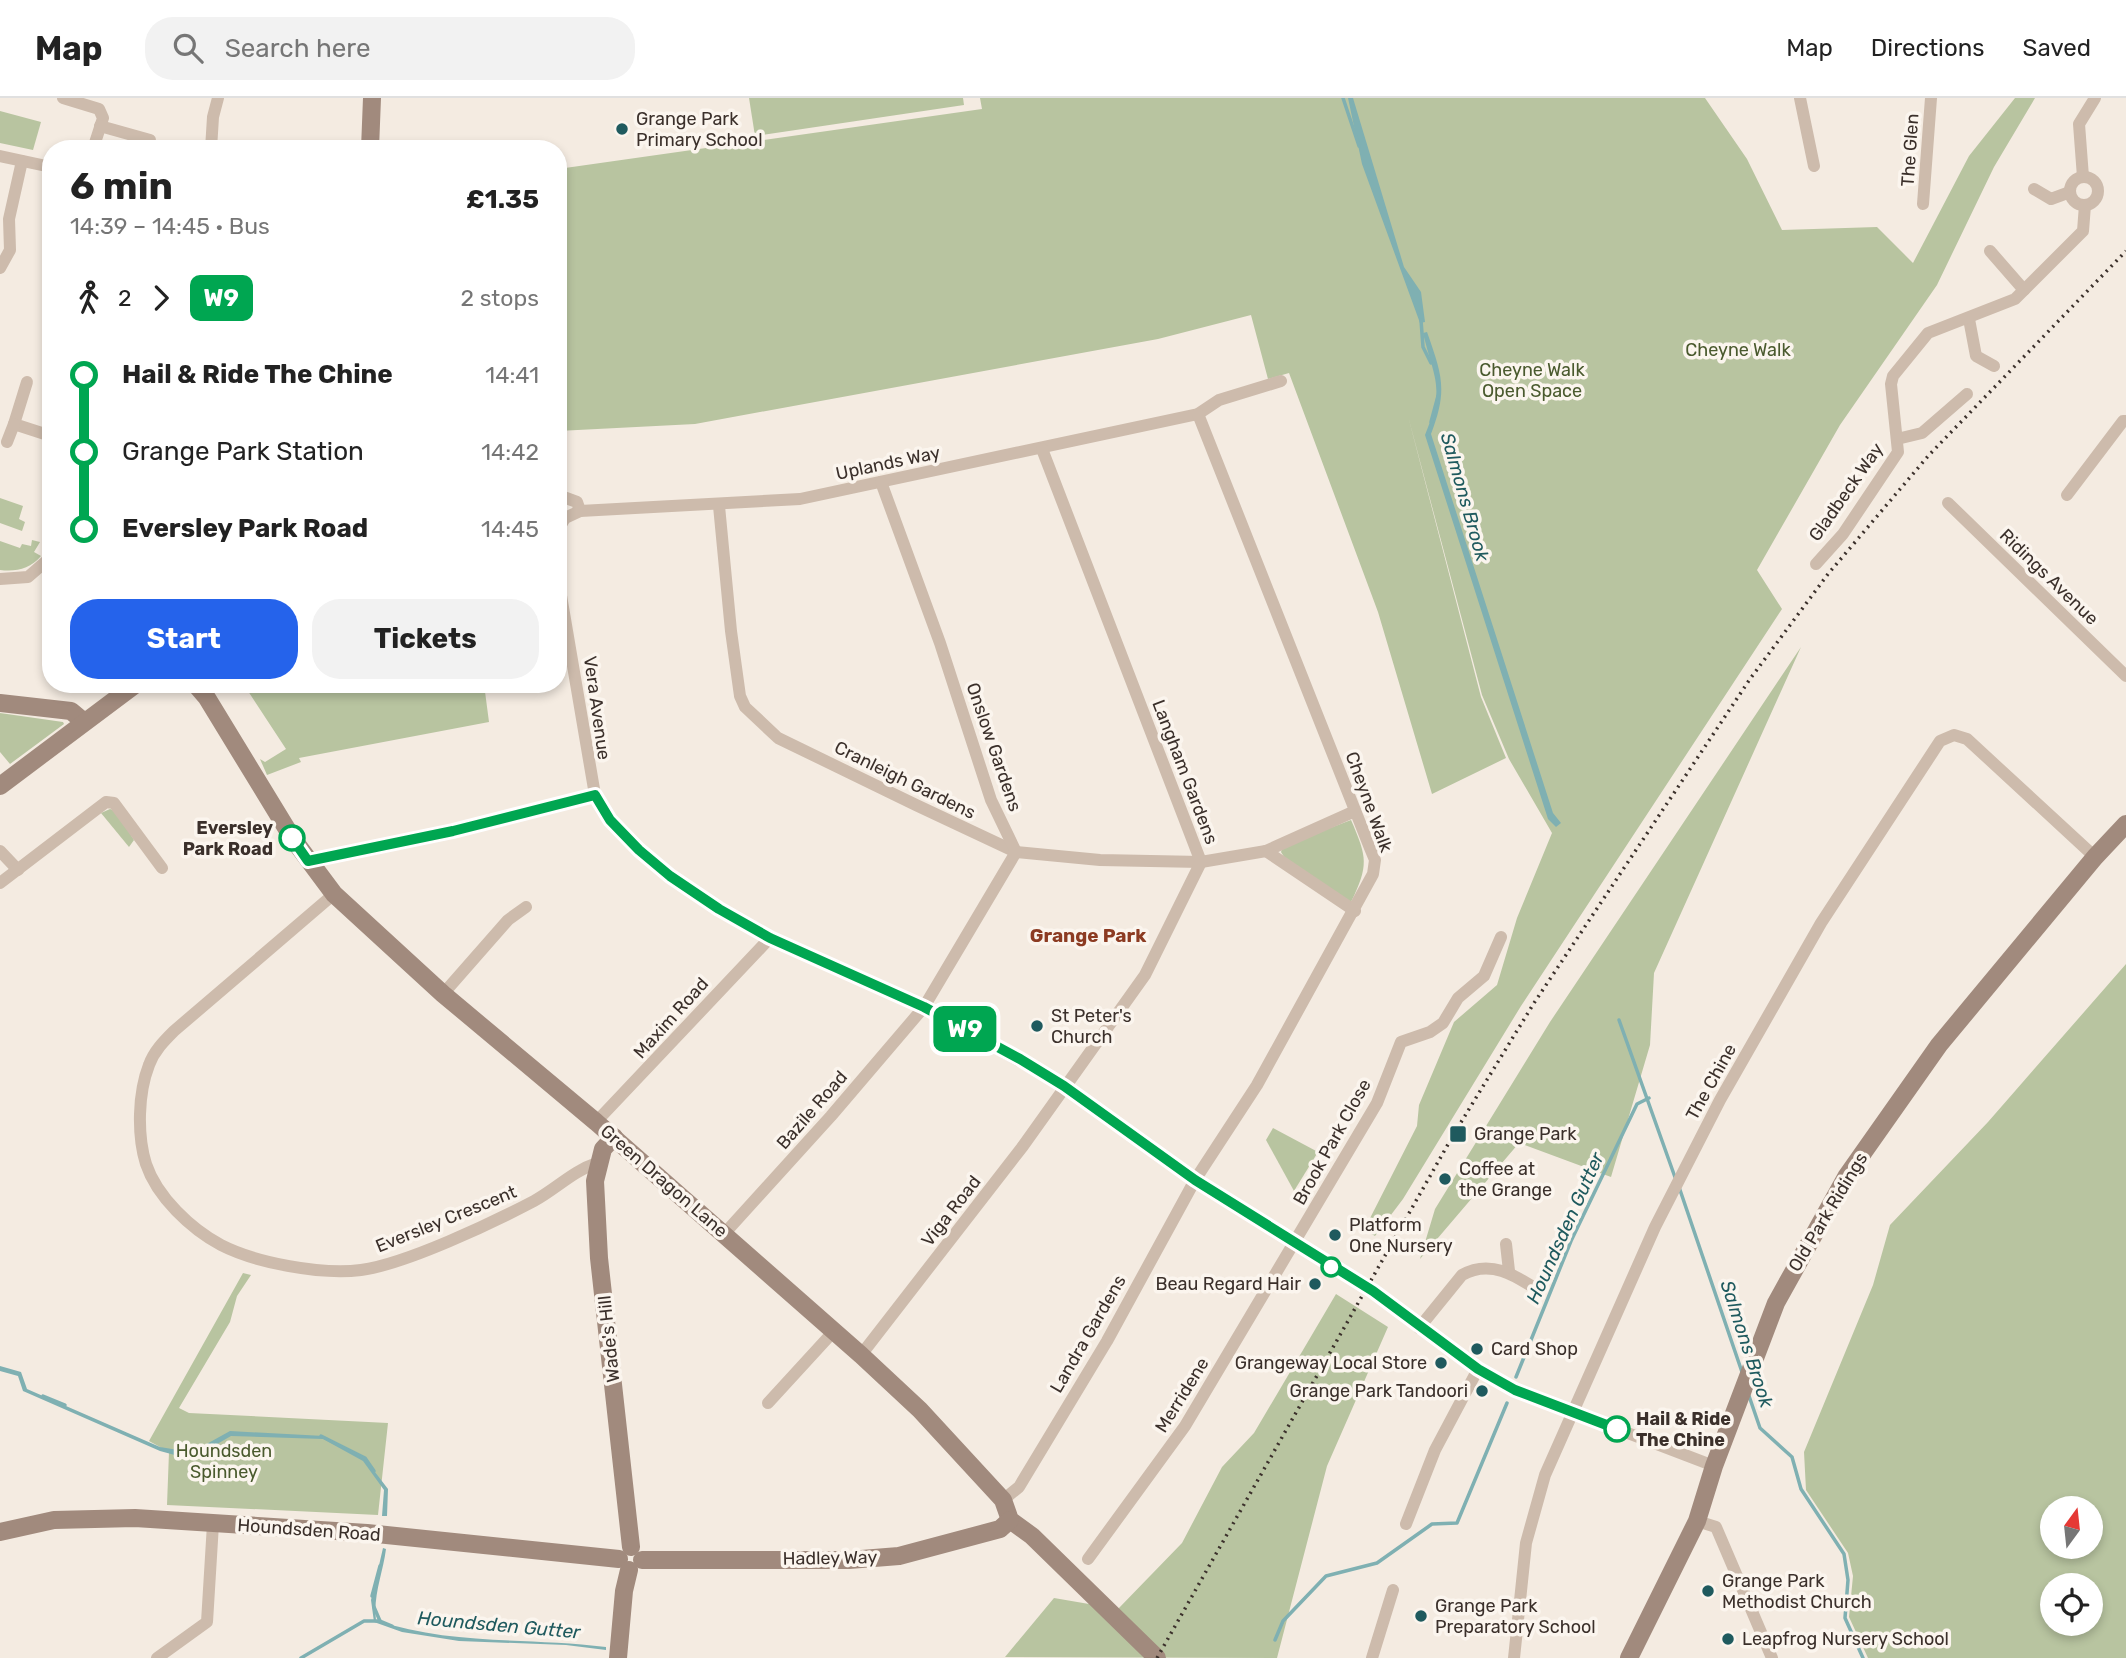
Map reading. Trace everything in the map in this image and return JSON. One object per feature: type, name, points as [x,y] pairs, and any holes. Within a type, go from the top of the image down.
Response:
[{"type":"street","points":[[63,98],[82,100],[99,109],[103,118],[96,140]]},
{"type":"street","points":[[212,140],[218,98]]},
{"type":"street","points":[[370,140],[372,98]]},
{"type":"street","points":[[1800,98],[1814,166]]},
{"type":"street","name":"The Glen","points":[[1923,204],[1931,98]]},
{"type":"street","name":"Gladbeck Way","points":[[1816,564],[1843,534],[1898,452],[1891,384],[1893,376],[1928,333],[2002,307],[2024,290],[2082,231],[2085,205],[2094,201],[2099,191],[2095,181],[2083,177],[2079,124],[2095,98]]},
{"type":"street","points":[[100,126],[147,140]]},
{"type":"street","points":[[0,156],[42,165]]},
{"type":"street","points":[[0,268],[10,250],[9,219],[22,161]]},
{"type":"street","points":[[2083,177],[2073,182],[2070,192],[2075,202],[2085,205]]},
{"type":"street","points":[[2034,189],[2051,199],[2070,192]]},
{"type":"street","points":[[1990,251],[2024,290]]},
{"type":"street","points":[[1969,319],[1976,356],[1994,366]]},
{"type":"street","name":"Uplands Way","points":[[580,511],[719,506],[800,499],[1198,414],[1219,400],[1281,381]]},
{"type":"street","points":[[6,442],[27,382]]},
{"type":"street","name":"Gladbeck Way","points":[[1897,439],[1922,433],[1967,394]]},
{"type":"street","name":"Cheyne Walk","points":[[1195,1180],[1256,1085],[1278,1041],[1355,911],[1373,874],[1375,860],[1198,414]]},
{"type":"street","points":[[2067,495],[2123,421],[2126,421]]},
{"type":"street","points":[[14,424],[42,433]]},
{"type":"street","name":"Langham Gardens","points":[[1042,449],[1201,862],[1145,975],[1064,1086]]},
{"type":"street","name":"Onslow Gardens","points":[[881,482],[940,643],[992,800],[1016,852]]},
{"type":"street","points":[[567,498],[577,502],[580,511],[567,517]]},
{"type":"street","name":"Ridings Avenue","points":[[1948,503],[2126,676]]},
{"type":"street","name":"Cranleigh Gardens","points":[[719,506],[740,696],[755,720],[778,738],[1016,852],[1100,860],[1201,862],[1266,851],[1355,811]]},
{"type":"street","points":[[0,579],[28,578],[42,565]]},
{"type":"street","name":"Vera Avenue","points":[[567,631],[595,795],[610,820],[670,876],[770,938],[924,1007],[1064,1086],[1195,1180],[1373,1291],[1419,1328],[1478,1369],[1515,1390],[1714,1466]]},
{"type":"street","points":[[4,776],[123,693]]},
{"type":"street","name":"Green Dragon Lane","points":[[201,693],[308,861],[334,894],[443,994],[596,1122],[861,1355],[920,1410],[1003,1500],[1010,1520]]},
{"type":"street","points":[[0,703],[71,711],[83,721]]},
{"type":"street","name":"The Chine","points":[[1514,1658],[1522,1577],[1534,1509],[1572,1412],[1669,1199],[1720,1100],[1821,923],[1940,741],[1954,735],[1967,739],[2095,857]]},
{"type":"street","points":[[308,861],[453,831],[595,795]]},
{"type":"street","points":[[0,883],[99,806],[110,802],[114,803],[162,868]]},
{"type":"street","name":"Old Park Ridings","points":[[1629,1658],[1701,1509],[1714,1466],[1776,1303],[1846,1177],[1939,1045],[2095,857],[2126,824]]},
{"type":"street","points":[[0,851],[18,870]]},
{"type":"street","points":[[1266,851],[1355,911]]},
{"type":"street","points":[[924,1007],[1016,852]]},
{"type":"street","name":"Eversley Crescent","points":[[334,894],[190,1016],[157,1049],[148,1066],[142,1110],[142,1149],[160,1191],[178,1211],[195,1228],[234,1252],[316,1269],[361,1270],[383,1265],[470,1230],[536,1200],[582,1168],[597,1163]]},
{"type":"street","points":[[443,994],[508,919],[526,907]]},
{"type":"street","name":"Brook Park Close","points":[[1294,1242],[1377,1103],[1401,1042],[1430,1032],[1443,1023],[1458,998],[1484,976],[1500,937]]},
{"type":"street","name":"Maxim Road","points":[[596,1122],[770,938]]},
{"type":"street","name":"Bazile Road","points":[[724,1234],[831,1116],[924,1007]]},
{"type":"street","name":"Viga Road","points":[[861,1355],[1023,1146],[1064,1086]]},
{"type":"street","points":[[597,1163],[603,1149],[614,1138]]},
{"type":"street","name":"Wade's Hill","points":[[597,1163],[595,1181],[599,1258],[630,1559],[618,1650]]},
{"type":"street","name":"Landra Gardens","points":[[1003,1500],[1019,1487],[1107,1341],[1195,1180]]},
{"type":"street","name":"Merridene","points":[[1088,1559],[1185,1426],[1294,1242]]},
{"type":"street","points":[[1506,1244],[1509,1271]]},
{"type":"street","points":[[1419,1328],[1462,1275],[1476,1269],[1509,1271],[1539,1291]]},
{"type":"street","points":[[768,1403],[834,1331]]},
{"type":"street","points":[[1406,1524],[1435,1450],[1478,1369]]},
{"type":"street","points":[[1701,1509],[1716,1527],[1772,1658]]},
{"type":"street","name":"Houndsden Road","points":[[0,1532],[54,1520],[93,1517],[444,1539],[630,1559]]},
{"type":"street","points":[[1010,1520],[1032,1536],[1157,1658]]},
{"type":"street","name":"Hadley Way","points":[[630,1559],[849,1560],[898,1556],[1000,1529],[1010,1520]]},
{"type":"street","points":[[157,1658],[207,1622],[213,1524]]},
{"type":"street","points":[[1372,1658],[1393,1590]]},
{"type":"green space","points":[[749,98],[963,98],[964,105],[755,136]]},
{"type":"green space","name":"Cheyne Walk Open Space","points":[[980,98],[1705,98],[1747,159],[1782,230],[1877,227],[1913,263],[1969,156],[2015,98],[2035,98],[1994,167],[1937,285],[1840,425],[1757,570],[1782,609],[1521,1006],[1403,1199],[1375,1236],[1364,1230],[1417,1126],[1419,1105],[1454,1022],[1497,985],[1517,918],[1552,833],[1509,759],[1482,695],[1408,416],[1481,697],[1506,758],[1432,794],[1378,612],[1289,373],[1268,379],[1251,315],[1158,339],[695,424],[567,431],[567,168],[982,109]]},
{"type":"green space","points":[[0,111],[41,122],[33,150],[0,143]]},
{"type":"green space","points":[[0,498],[23,506],[19,519],[25,522],[22,531],[0,523]]},
{"type":"green space","points":[[32,540],[40,542],[34,552],[41,556],[37,560],[22,569],[0,570],[0,541],[20,548],[22,544],[31,546]]},
{"type":"green space","points":[[1801,647],[1654,973],[1650,1045],[1611,1177],[1519,1143],[1420,1259],[1435,1209],[1550,1022]]},
{"type":"green space","points":[[249,693],[485,693],[489,722],[299,758],[301,762],[267,775],[260,759],[265,762],[286,749]]},
{"type":"green space","points":[[0,713],[64,724],[10,764],[0,752]]},
{"type":"green space","points":[[110,809],[116,811],[134,840],[129,847],[101,813]]},
{"type":"green space","points":[[1351,820],[1364,861],[1361,879],[1351,902],[1286,860],[1281,852],[1283,846]]},
{"type":"green space","points":[[2126,964],[2126,1658],[1868,1658],[1849,1617],[1853,1576],[1848,1553],[1806,1490],[1804,1452],[1873,1285],[1890,1225],[1988,1122]]},
{"type":"green space","points":[[1273,1128],[1318,1152],[1294,1191],[1266,1140]]},
{"type":"green space","name":"Houndsden Spinney","points":[[243,1273],[251,1275],[237,1296],[230,1322],[179,1408],[189,1413],[388,1423],[378,1515],[167,1505],[169,1452],[149,1441]]},
{"type":"green space","points":[[1336,1294],[1388,1327],[1327,1466],[1277,1658],[1005,1657],[1054,1598],[1118,1609],[1182,1543],[1222,1467],[1254,1433]]},
{"type":"water","points":[[1348,98],[1353,98],[1404,267],[1421,292],[1425,322],[1420,323],[1362,164]]},
{"type":"water","points":[[1427,332],[1441,383],[1440,406],[1431,434],[1553,813],[1561,823],[1556,827],[1548,819],[1425,435],[1436,394],[1434,374],[1423,333]]},
{"type":"water","points":[[0,1366],[21,1372],[27,1389],[160,1447],[184,1451],[203,1446],[230,1431],[324,1436],[365,1459],[388,1489],[387,1516],[382,1516],[384,1490],[363,1461],[323,1439],[231,1436],[205,1451],[182,1457],[160,1451],[23,1391],[18,1376],[0,1371]]},
{"type":"water","points":[[383,1548],[386,1549],[377,1593],[376,1620],[432,1634],[577,1644],[606,1647],[606,1650],[566,1645],[459,1641],[402,1632],[374,1622],[371,1600]]},
{"type":"waterway","name":"Salmons Brook","points":[[1343,98],[1359,146]]},
{"type":"waterway","name":"Salmons Brook","points":[[1421,320],[1423,347],[1431,363]]},
{"type":"waterway","name":"Salmons Brook","points":[[1431,422],[1438,396]]},
{"type":"waterway","name":"Salmons Brook","points":[[1619,1020],[1676,1180]]},
{"type":"waterway","name":"Houndsden Gutter","points":[[1516,1377],[1571,1241],[1637,1104],[1649,1098]]},
{"type":"waterway","name":"Salmons Brook","points":[[1679,1187],[1742,1372]]},
{"type":"waterway","name":"Salmons Brook","points":[[1748,1393],[1760,1428],[1792,1457],[1801,1489],[1844,1554],[1848,1580],[1845,1618],[1863,1658]]},
{"type":"waterway","name":"Houndsden Gutter","points":[[43,1396],[65,1405]]},
{"type":"waterway","name":"Houndsden Gutter","points":[[1275,1640],[1283,1621],[1326,1576],[1377,1563],[1432,1524],[1457,1523],[1507,1403]]},
{"type":"waterway","name":"Houndsden Gutter","points":[[321,1436],[365,1458],[374,1471]]},
{"type":"waterway","name":"Houndsden Gutter","points":[[372,1596],[380,1566]]},
{"type":"waterway","name":"Houndsden Gutter","points":[[374,1607],[380,1621]]},
{"type":"waterway","points":[[301,1658],[364,1621],[380,1621],[392,1626]]},
{"type":"railway","points":[[1157,1658],[1455,1132],[1534,1003],[1750,679],[1828,574],[1929,455],[2126,251]]},
{"type":"bus line","name":"W9","points":[[292,838],[308,861],[453,831],[595,795],[610,820],[639,850],[670,876],[719,909],[770,938],[924,1007],[1020,1059],[1064,1086],[1195,1180],[1328,1266],[1373,1291],[1419,1328],[1478,1369],[1515,1390],[1617,1429]]},
{"type":"place","name":"Grange Park Primary School","points":[[622,129]]},
{"type":"place","name":"Eversley Park Road","points":[[292,838]]},
{"type":"place","name":"St Peter's Church","points":[[1037,1026]]},
{"type":"place","name":"Grange Park","points":[[1458,1134]]},
{"type":"place","name":"Coffee at the Grange","points":[[1445,1179]]},
{"type":"place","name":"Platform One Nursery","points":[[1335,1235]]},
{"type":"place","name":"Beau Regard Hair","points":[[1315,1284]]},
{"type":"place","name":"Card Shop","points":[[1477,1349]]},
{"type":"place","name":"Grangeway Local Store","points":[[1441,1363]]},
{"type":"place","name":"Grange Park Tandoori","points":[[1482,1391]]},
{"type":"place","name":"Hail & Ride The Chine","points":[[1617,1429]]},
{"type":"place","name":"Grange Park Methodist Church","points":[[1708,1591]]},
{"type":"place","name":"Grange Park Preparatory School","points":[[1421,1616]]},
{"type":"place","name":"Leapfrog Nursery School","points":[[1728,1639]]},
{"type":"district","name":"Grange Park","points":[[1088,935]]}]
